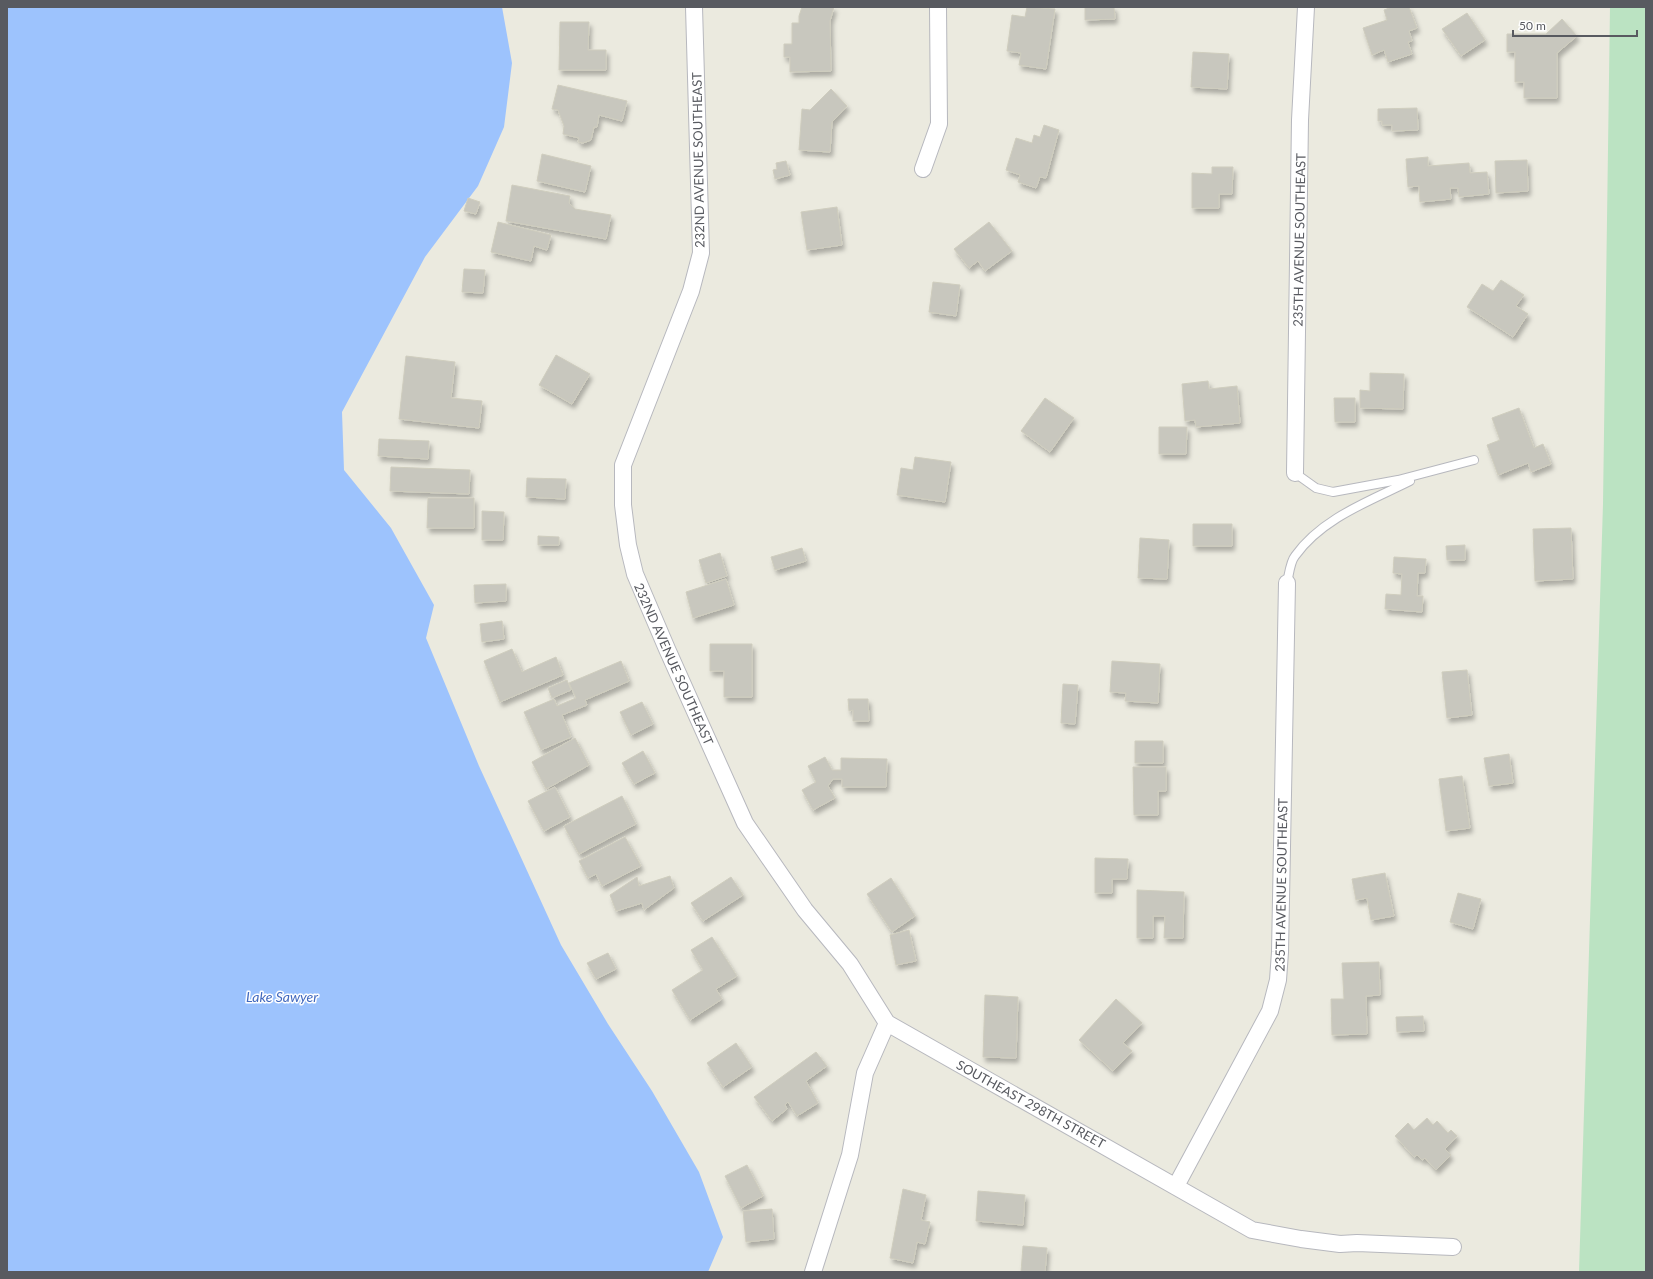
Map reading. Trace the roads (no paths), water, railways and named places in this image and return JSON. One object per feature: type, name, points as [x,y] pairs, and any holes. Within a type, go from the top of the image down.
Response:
[{"type":"street","name":"232ND AVENUE SOUTHEAST","points":[[694,7],[701,253],[691,292],[623,464],[623,505],[628,545],[635,574],[745,823],[805,910],[850,964],[887,1023]]},
{"type":"street","points":[[923,168],[939,124],[938,7]]},
{"type":"street","name":"235TH AVENUE SOUTHEAST","points":[[1295,473],[1300,120],[1306,7]]},
{"type":"street","name":"235TH AVENUE SOUTHEAST","points":[[1176,1186],[1270,1011],[1278,980],[1281,944],[1287,582]]},
{"type":"street","name":"SOUTHEAST 298TH STREET","points":[[887,1023],[1252,1230],[1340,1244],[1357,1243],[1452,1247]]},
{"type":"street","points":[[813,1272],[850,1155],[865,1072],[887,1023]]},
{"type":"lane","points":[[1295,473],[1316,488],[1333,492],[1398,480],[1474,460]]},
{"type":"lane","points":[[1287,582],[1294,557],[1317,531],[1345,514],[1425,473]]},
{"type":"water","name":"Lake Sawyer","points":[[7,7],[502,7],[512,63],[504,127],[478,186],[425,257],[342,412],[344,470],[391,528],[434,605],[426,638],[479,766],[561,945],[608,1024],[652,1091],[699,1172],[723,1237],[708,1272],[7,1272]]}]
